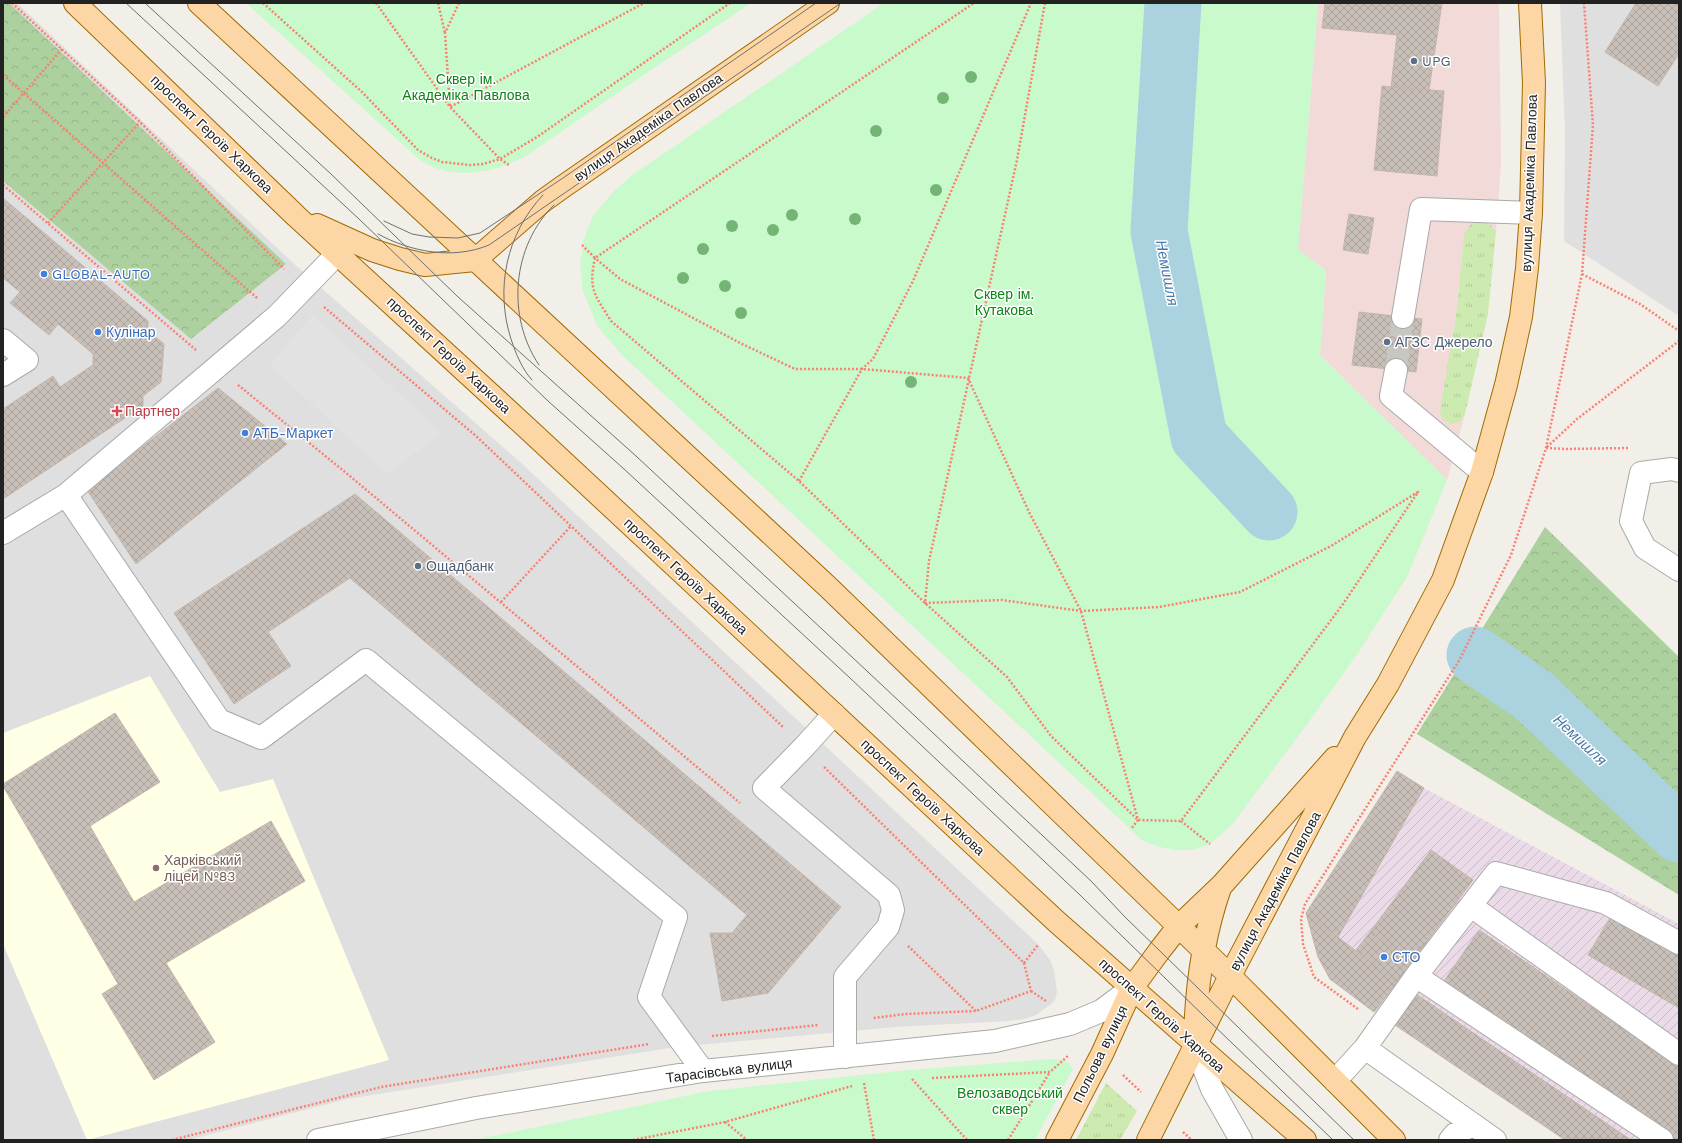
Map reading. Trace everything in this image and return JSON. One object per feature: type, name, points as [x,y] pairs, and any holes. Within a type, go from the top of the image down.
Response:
[{"type":"main road","name":"проспект Героїв Харкова","points":[[75,3],[296,216],[338,253],[1048,913],[1195,1045],[1305,1140]]},
{"type":"main road","points":[[199,3],[828,587],[1230,976],[1394,1140]]},
{"type":"main road","name":"вулиця Академіка Павлова","points":[[475,260],[543,201],[828,3]]},
{"type":"main road","name":"вулиця Академіка Павлова","points":[[1195,1045],[1355,737],[1388,684],[1443,580],[1482,472],[1506,385],[1521,317],[1527,268],[1531,214],[1534,83],[1530,3]]},
{"type":"main road","points":[[296,216],[372,250],[400,259],[426,265],[475,260]]},
{"type":"main road","name":"вулиця Академіка Павлова","points":[[1132,988],[1178,927],[1222,885],[1355,737]]},
{"type":"main road","points":[[1148,1140],[1195,1045],[1197,994],[1203,951],[1208,925],[1222,885]]},
{"type":"main road","name":"Польова вулиця","points":[[1057,1140],[1102,1054],[1132,988]]},
{"type":"street","points":[[1403,317],[1421,209],[1531,214]]},
{"type":"street","points":[[3,533],[66,495],[277,316],[304,290],[338,253]]},
{"type":"street","points":[[3,340],[27,360],[3,374]]},
{"type":"street","points":[[1396,370],[1391,396],[1482,472]]},
{"type":"street","points":[[1679,471],[1672,469],[1641,473],[1631,521],[1645,548],[1679,570]]},
{"type":"street","points":[[66,495],[219,720],[261,738],[366,660],[676,917],[649,997],[703,1071]]},
{"type":"street","points":[[834,714],[764,788],[889,895],[893,910],[888,927],[845,977],[844,1057]]},
{"type":"street","points":[[1335,1081],[1365,1048],[1416,976],[1496,873],[1606,903],[1679,943]]},
{"type":"street","points":[[1471,906],[1679,1054]]},
{"type":"street","points":[[1416,976],[1662,1140]]},
{"type":"street","name":"Тарасівська вулиця","points":[[318,1140],[476,1108],[703,1071],[995,1042],[1062,1026],[1101,1011],[1132,988]]},
{"type":"street","points":[[1195,1045],[1212,1089],[1241,1140]]},
{"type":"street","points":[[1365,1048],[1495,1140]]},
{"type":"street","points":[[1450,1140],[1455,1134],[1473,1125]]},
{"type":"path","points":[[12,3],[140,122],[304,290],[458,420],[804,747],[1024,962],[1031,991],[1051,1004]]},
{"type":"path","points":[[263,3],[362,92],[418,150],[432,158],[454,164],[483,164],[500,159],[537,137],[730,3]]},
{"type":"path","points":[[376,3],[450,107],[500,159],[508,165]]},
{"type":"path","points":[[438,3],[445,33],[450,107]]},
{"type":"path","points":[[445,33],[459,3]]},
{"type":"path","points":[[450,107],[644,3]]},
{"type":"path","points":[[974,3],[595,258],[591,274],[593,291],[611,321],[799,481],[925,603],[1007,677],[1051,736],[1138,820],[1181,822],[1210,844]]},
{"type":"path","points":[[799,481],[862,369],[872,359],[913,281],[1031,3]]},
{"type":"path","points":[[925,603],[929,561],[1017,160],[1044,3]]},
{"type":"path","points":[[3,117],[62,49]]},
{"type":"path","points":[[3,75],[277,316]]},
{"type":"path","points":[[48,223],[140,122]]},
{"type":"path","points":[[3,185],[217,368],[345,472],[743,805]]},
{"type":"path","points":[[582,245],[620,279],[740,343],[795,369],[862,369],[968,378]]},
{"type":"path","points":[[1582,274],[1640,304],[1679,331]]},
{"type":"path","points":[[1634,448],[1546,448],[1577,419],[1679,341]]},
{"type":"path","points":[[968,378],[1029,512],[1081,610],[1138,820]]},
{"type":"path","points":[[925,603],[1002,600],[1081,610],[1159,607],[1240,592],[1331,546],[1418,492],[1343,604],[1181,822]]},
{"type":"path","points":[[501,602],[571,526]]},
{"type":"path","points":[[1131,830],[1138,820]]},
{"type":"path","points":[[1296,913],[1301,918]]},
{"type":"path","points":[[888,927],[976,1011]]},
{"type":"path","points":[[1024,962],[1038,945]]},
{"type":"path","points":[[172,1140],[381,1087],[679,1039],[844,1022],[905,1014],[976,1011],[1031,991]]},
{"type":"path","points":[[1008,1140],[1050,1072]]},
{"type":"path","points":[[1120,1072],[1145,1096]]},
{"type":"path","points":[[912,1079],[967,1140]]},
{"type":"path","points":[[633,1140],[725,1122],[864,1082],[874,1140]]},
{"type":"path","points":[[725,1122],[747,1140]]},
{"type":"shaded area","points":[[3,3],[17,3],[294,264],[520,462],[1038,944],[1050,960],[1054,970],[1057,992],[1055,1000],[1036,1015],[1024,1019],[896,1027],[676,1047],[347,1099],[188,1140],[3,1140]]},
{"type":"shaded area","points":[[1318,3],[1499,3],[1501,163],[1496,232],[1492,226],[1464,235],[1456,316],[1460,422],[1465,414],[1447,480],[1320,355],[1326,270],[1298,250]]},
{"type":"shaded area","points":[[1560,3],[1679,3],[1679,316],[1564,241],[1565,131]]},
{"type":"shaded area","points":[[312,315],[442,433],[387,474],[270,365]]},
{"type":"shaded area","name":"Харківський ліцей №83","points":[[150,676],[220,792],[273,779],[389,1060],[87,1140],[3,944],[3,733]]},
{"type":"shaded area","points":[[1397,771],[1424,788],[1679,924],[1679,1140],[1565,1140],[1374,1012],[1330,979],[1318,957],[1306,913]]},
{"type":"green space","points":[[3,3],[9,3],[286,264],[191,339],[3,181]]},
{"type":"green space","name":"Сквер ім. Академіка Павлова","points":[[246,3],[751,3],[526,156],[514,162],[489,170],[463,173],[437,169],[419,159]]},
{"type":"green space","name":"Сквер ім. Кутакова","points":[[884,3],[1318,3],[1298,250],[1326,270],[1320,355],[1447,480],[1407,577],[1358,653],[1231,826],[1210,844],[1193,850],[1175,850],[1143,841],[622,355],[597,326],[583,291],[580,263],[585,235],[593,216],[612,193],[631,176]]},
{"type":"green space","points":[[1479,220],[1492,226],[1496,232],[1488,314],[1465,414],[1460,422],[1451,424],[1442,419],[1440,411],[1456,316],[1464,235],[1469,226]]},
{"type":"green space","points":[[1545,527],[1679,657],[1679,895],[1417,734]]},
{"type":"green space","name":"Велозаводський сквер","points":[[1051,1059],[1064,1060],[1069,1063],[1073,1069],[1035,1140],[474,1140],[709,1091],[898,1071]]},
{"type":"green space","points":[[1106,1083],[1137,1111],[1120,1140],[1076,1140]]},
{"type":"building","name":"UPG","points":[[1325,3],[1442,3],[1429,90],[1391,87],[1397,35],[1322,28]]},
{"type":"building","points":[[1636,3],[1679,3],[1679,54],[1658,86],[1605,52]]},
{"type":"building","points":[[1382,86],[1444,91],[1437,176],[1374,170]]},
{"type":"building","points":[[3,198],[148,321],[148,331],[164,344],[161,382],[143,396],[143,406],[3,499],[3,409],[53,376],[60,387],[93,365],[93,354],[58,324],[49,335],[10,303],[20,292],[3,278]]},
{"type":"building","points":[[1349,214],[1374,218],[1368,254],[1343,250]]},
{"type":"building","name":"АГЗС Джерело","points":[[1359,312],[1422,319],[1416,372],[1352,365]]},
{"type":"building","points":[[218,388],[287,444],[136,564],[87,490]]},
{"type":"building","points":[[355,494],[841,907],[768,993],[722,1001],[710,933],[732,933],[747,915],[350,578],[268,632],[291,666],[234,704],[174,613]]},
{"type":"building","points":[[115,713],[160,782],[90,826],[134,902],[271,821],[305,881],[166,963],[215,1042],[154,1080],[102,994],[118,984],[3,786],[3,784]]},
{"type":"building","points":[[1397,771],[1424,788],[1338,937],[1306,913]]},
{"type":"building","points":[[1431,850],[1473,880],[1411,963],[1370,932]]},
{"type":"building","points":[[1614,911],[1679,950],[1679,1008],[1588,955]]},
{"type":"building","points":[[1306,913],[1397,982],[1374,1012],[1330,979],[1318,957]]},
{"type":"building","points":[[1479,930],[1679,1067],[1679,1140],[1675,1140],[1444,981]]},
{"type":"building","name":"СТО","points":[[1370,932],[1411,963],[1397,982],[1356,950]]},
{"type":"building","points":[[1416,994],[1631,1140],[1565,1140],[1395,1025]]},
{"type":"waterway","name":"Немишля","points":[[1173,3],[1159,231],[1199,437],[1269,512]]},
{"type":"waterway","name":"Немишля","points":[[1475,655],[1534,696],[1679,834]]},
{"type":"tunnel","points":[[1396,370],[1403,317]]},
{"type":"tram line","points":[[126,3],[359,219],[548,401],[624,469],[850,678],[1080,895],[1333,1140]]},
{"type":"tram line","points":[[145,3],[331,174],[457,296],[636,456],[1091,881],[1125,917],[1354,1140]]},
{"type":"tram line","points":[[384,221],[412,234],[429,237],[458,238],[480,233],[563,178],[816,3]]},
{"type":"tram line","points":[[378,234],[404,245],[432,252],[461,252],[475,250],[489,245],[841,3]]},
{"type":"tram line","points":[[532,380],[525,371],[511,339],[506,320],[504,282],[512,245],[520,227],[530,210],[543,195]]},
{"type":"tram line","points":[[539,365],[528,346],[522,325],[518,304],[518,282],[522,261],[529,240],[540,222],[554,205]]},
{"type":"place","name":"UPG","points":[[1414,61]]},
{"type":"place","name":"GLOBAL-AUTO","points":[[44,274]]},
{"type":"place","name":"Кулінар","points":[[98,332]]},
{"type":"place","name":"АГЗС Джерело","points":[[1387,342]]},
{"type":"place","name":"Партнер","points":[[117,411]]},
{"type":"place","name":"АТБ-Маркет","points":[[245,433]]},
{"type":"place","name":"Ощадбанк","points":[[418,566]]},
{"type":"place","name":"Харківський ліцей №83","points":[[156,868]]},
{"type":"place","name":"СТО","points":[[1384,957]]}]
